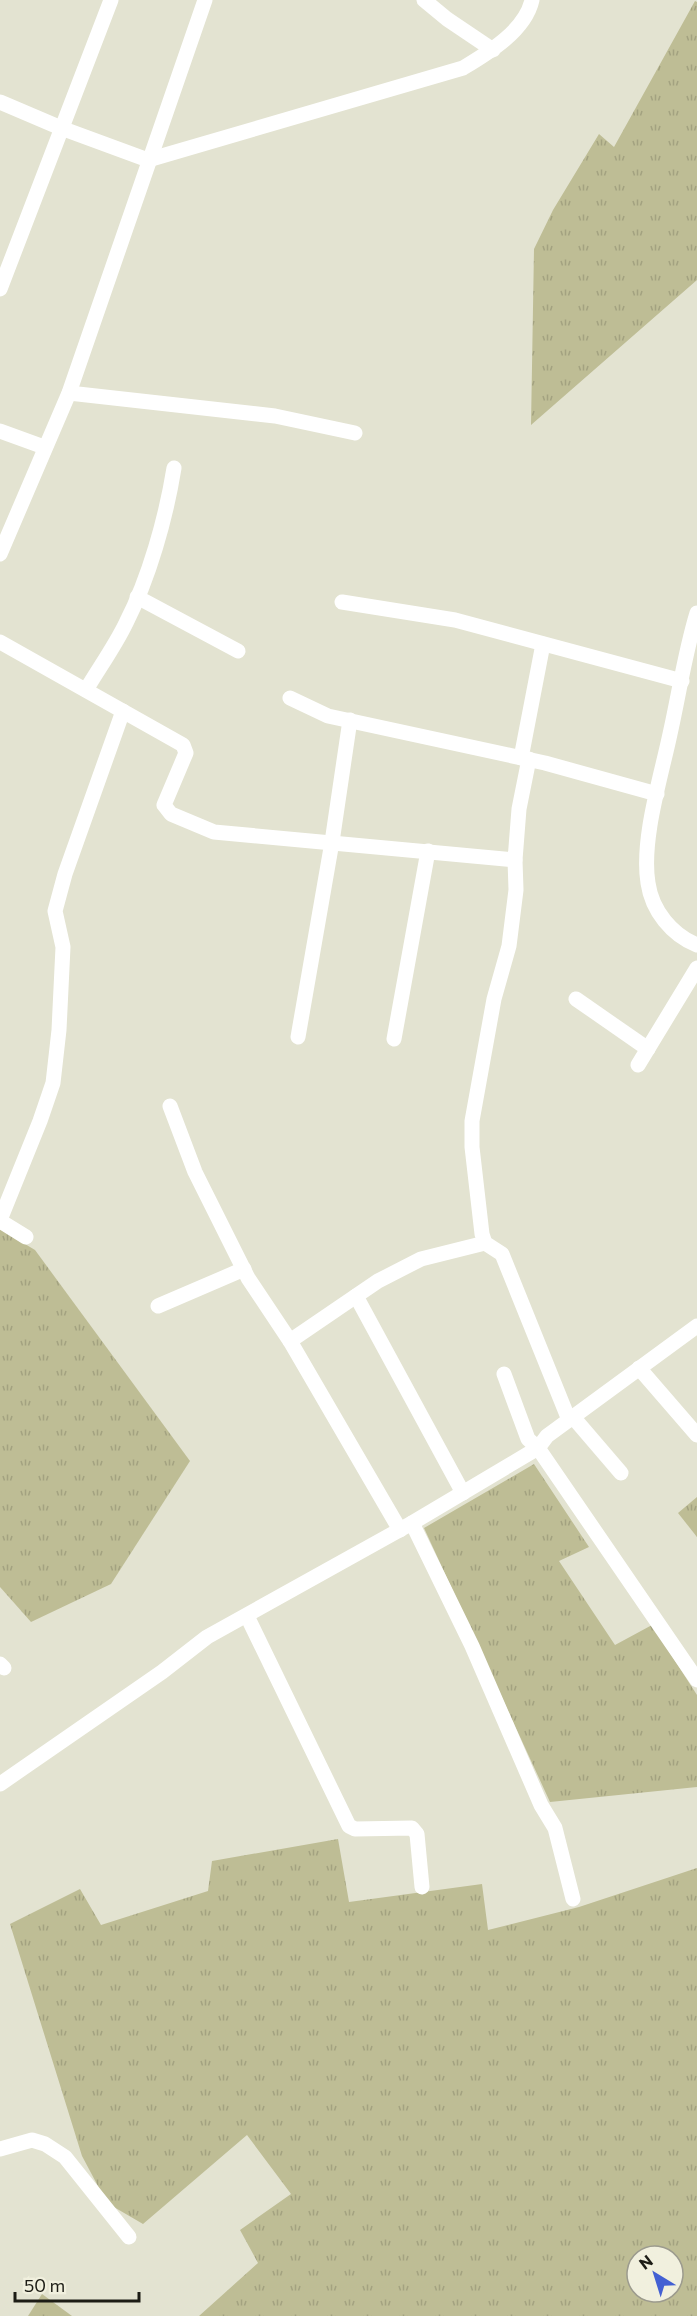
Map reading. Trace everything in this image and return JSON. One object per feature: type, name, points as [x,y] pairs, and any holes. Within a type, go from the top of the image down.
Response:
[{"type":"street","points":[[0,290],[111,0]]},
{"type":"street","points":[[0,554],[69,393],[205,0]]},
{"type":"street","points":[[424,0],[447,20],[493,50]]},
{"type":"street","points":[[0,102],[61,128],[148,160],[463,68],[493,50],[516,29],[532,0]]},
{"type":"street","points":[[69,393],[275,416],[355,433]]},
{"type":"street","points":[[0,431],[44,447]]},
{"type":"street","points":[[86,690],[126,623],[137,597],[169,501],[174,468]]},
{"type":"street","points":[[137,597],[237,651]]},
{"type":"street","points":[[342,602],[455,620],[682,681]]},
{"type":"street","points":[[696,619],[657,794],[646,862],[648,885],[654,904],[669,927],[688,942],[697,945]]},
{"type":"street","points":[[0,642],[183,745],[186,753],[164,805],[171,814],[214,832],[515,860]]},
{"type":"street","points":[[543,644],[519,809],[515,860],[516,890],[509,946],[494,999],[472,1121],[473,1158],[485,1243],[502,1254],[571,1418],[621,1473]]},
{"type":"street","points":[[290,698],[328,716],[525,759],[657,794]]},
{"type":"street","points":[[26,1237],[0,1220],[40,1121],[52,1083],[63,946],[56,911],[65,874],[123,711]]},
{"type":"street","points":[[298,1037],[332,842],[350,720]]},
{"type":"street","points":[[394,1039],[428,851]]},
{"type":"street","points":[[638,1065],[697,968]]},
{"type":"street","points":[[576,999],[648,1049]]},
{"type":"street","points":[[170,1106],[195,1172],[244,1269],[406,1526],[472,1646],[541,1804],[555,1828],[573,1899]]},
{"type":"street","points":[[290,1341],[378,1281],[421,1259],[485,1243]]},
{"type":"street","points":[[158,1306],[244,1269]]},
{"type":"street","points":[[356,1296],[463,1493]]},
{"type":"street","points":[[0,1784],[162,1672],[207,1637],[406,1526],[538,1448],[546,1436],[697,1326]]},
{"type":"street","points":[[639,1368],[697,1435]]},
{"type":"street","points":[[504,1374],[528,1439],[538,1448],[697,1680]]},
{"type":"street","points":[[247,1616],[349,1826],[354,1829],[412,1828],[417,1834],[422,1887]]},
{"type":"street","points":[[0,2149],[32,2140],[45,2144],[65,2157],[129,2237]]},
{"type":"green space","points":[[695,1],[697,2],[697,280],[531,425],[534,249],[553,210],[599,134],[614,147]]},
{"type":"green space","points":[[0,1229],[35,1250],[190,1461],[111,1584],[31,1622],[0,1587]]},
{"type":"green space","points":[[534,1464],[589,1547],[559,1561],[615,1645],[652,1625],[697,1695],[697,1787],[550,1802],[424,1528]]},
{"type":"green space","points":[[697,1497],[697,1537],[678,1513]]},
{"type":"green space","points":[[338,1839],[349,1902],[482,1884],[488,1930],[579,1907],[697,1868],[697,2316],[199,2316],[258,2263],[240,2230],[291,2194],[247,2135],[143,2224],[107,2203],[82,2156],[10,1924],[80,1889],[101,1925],[208,1891],[212,1861]]},
{"type":"green space","points":[[42,2294],[72,2316],[28,2316]]}]
